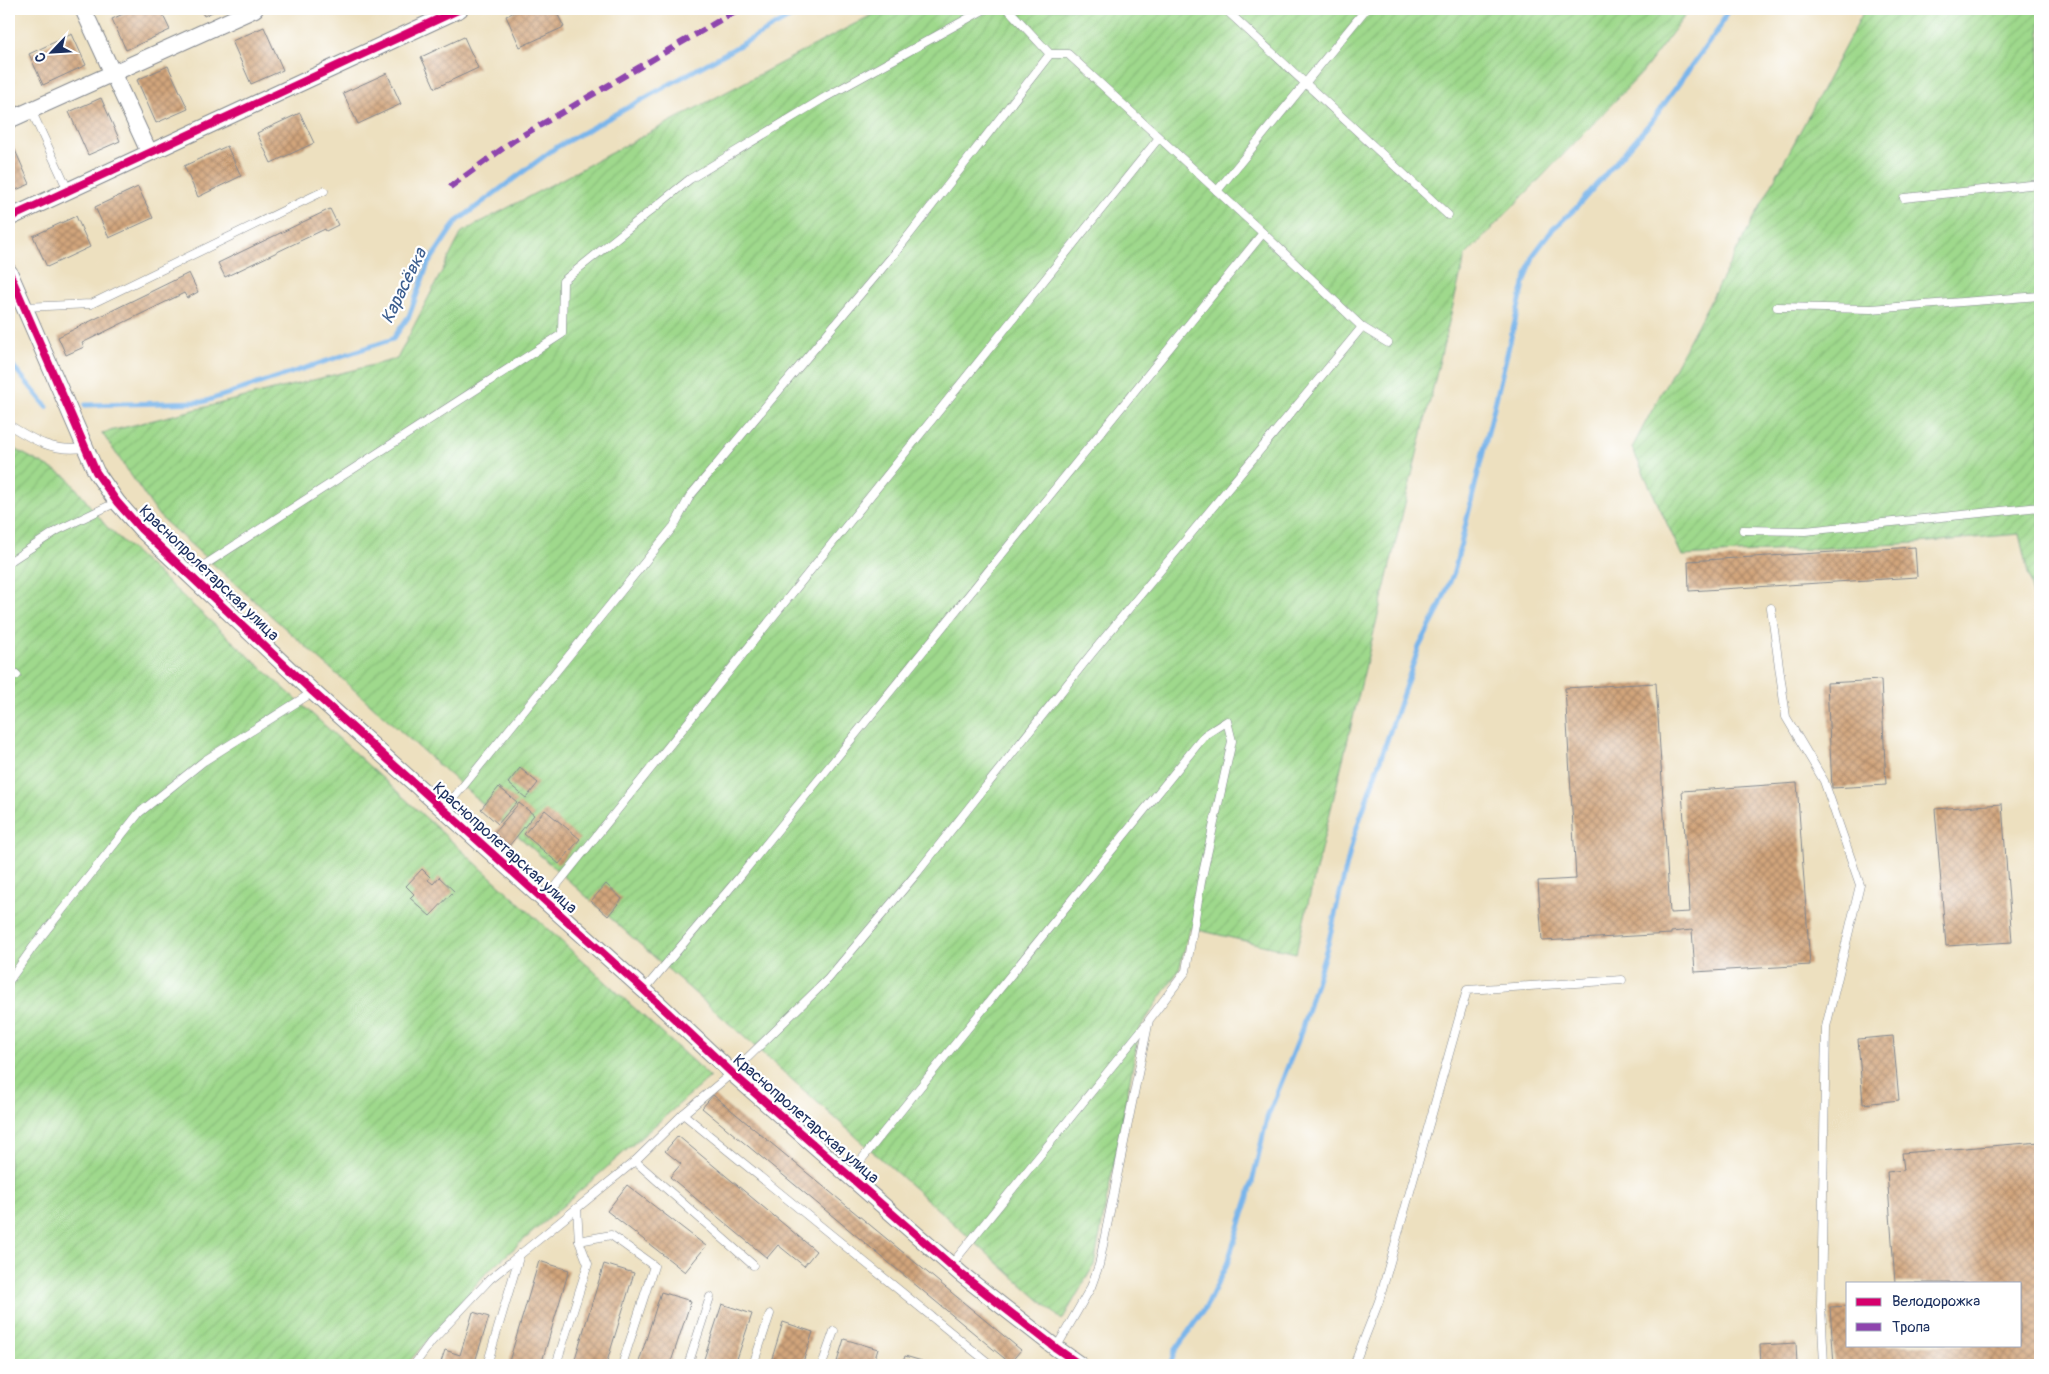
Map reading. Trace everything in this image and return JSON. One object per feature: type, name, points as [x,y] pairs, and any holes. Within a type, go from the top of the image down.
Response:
[{"type":"street","points":[[83,9],[149,152]]},
{"type":"street","points":[[9,120],[255,9]]},
{"type":"street","points":[[9,218],[460,9]]},
{"type":"street","name":"Краснопролетарская улица","points":[[9,275],[96,472],[117,502],[141,529],[313,692],[644,990],[732,1074],[951,1265],[1080,1365]]},
{"type":"lane","points":[[189,575],[562,334],[563,281],[690,179],[824,98],[985,9]]},
{"type":"lane","points":[[1008,9],[1050,54],[1068,54],[1263,233],[1362,327],[1388,344]]},
{"type":"lane","points":[[1225,9],[1448,215]]},
{"type":"lane","points":[[1217,191],[1366,9]]},
{"type":"lane","points":[[443,811],[674,526],[690,496],[895,253],[1050,54]]},
{"type":"lane","points":[[31,110],[68,190]]},
{"type":"lane","points":[[544,901],[1158,138]]},
{"type":"lane","points":[[1904,198],[2040,184]]},
{"type":"lane","points":[[24,307],[90,304],[324,191]]},
{"type":"lane","points":[[644,990],[737,880],[1263,233]]},
{"type":"lane","points":[[1777,308],[1871,309],[2040,296]]},
{"type":"lane","points":[[414,1365],[431,1342],[483,1286],[635,1161],[683,1114],[732,1074],[828,979],[911,881],[1092,653],[1362,327]]},
{"type":"lane","points":[[9,424],[50,447],[67,450],[84,448]]},
{"type":"lane","points":[[9,562],[58,530],[117,502]]},
{"type":"lane","points":[[1743,530],[1805,531],[2040,507]]},
{"type":"lane","points":[[1771,608],[1786,717],[1824,781],[1860,885],[1826,1027],[1821,1305],[1824,1365]]},
{"type":"lane","points":[[9,668],[17,675]]},
{"type":"lane","points":[[9,981],[33,947],[139,813],[204,761],[313,692]]},
{"type":"lane","points":[[848,1174],[1205,735],[1227,721],[1232,741],[1201,882],[1186,971],[1150,1020],[951,1265]]},
{"type":"lane","points":[[1354,1365],[1379,1300],[1467,990],[1622,980]]},
{"type":"lane","points":[[1056,1348],[1091,1287],[1099,1265],[1150,1020]]},
{"type":"lane","points":[[683,1114],[991,1365]]},
{"type":"lane","points":[[635,1161],[753,1265]]},
{"type":"lane","points":[[556,1365],[588,1264],[579,1241],[577,1208]]},
{"type":"lane","points":[[579,1241],[611,1236],[654,1266],[622,1365]]},
{"type":"lane","points":[[487,1365],[520,1254]]},
{"type":"lane","points":[[688,1365],[710,1297]]},
{"type":"lane","points":[[754,1365],[770,1314]]},
{"type":"lane","points":[[822,1365],[834,1331]]},
{"type":"green space","points":[[883,9],[1690,9],[1642,73],[1465,256],[1296,953],[1190,928],[1179,970],[1140,1028],[1094,1265],[1062,1320],[159,516],[102,433],[397,359],[462,232]]},
{"type":"green space","points":[[1865,9],[2040,9],[2040,625],[2019,534],[1917,543],[1682,556],[1632,448]]},
{"type":"green space","points":[[9,446],[67,477],[106,526],[710,1077],[486,1273],[406,1365],[9,1365]]},
{"type":"building","points":[[134,9],[160,9],[170,30],[126,50],[112,19]]},
{"type":"building","points":[[200,9],[219,9],[204,16]]},
{"type":"building","points":[[521,9],[555,9],[564,27],[520,47],[506,16]]},
{"type":"building","points":[[264,27],[283,70],[251,84],[232,41]]},
{"type":"building","points":[[72,34],[86,65],[43,85],[29,54]]},
{"type":"building","points":[[464,37],[478,68],[435,88],[421,57]]},
{"type":"building","points":[[168,66],[188,109],[156,123],[137,80]]},
{"type":"building","points":[[387,73],[401,104],[358,124],[343,93]]},
{"type":"building","points":[[101,98],[120,141],[88,155],[69,112]]},
{"type":"building","points":[[300,113],[314,143],[271,163],[257,133]]},
{"type":"building","points":[[11,141],[30,184],[9,193],[9,142]]},
{"type":"building","points":[[227,146],[241,176],[198,197],[184,166]]},
{"type":"building","points":[[138,187],[153,218],[109,238],[95,207]]},
{"type":"building","points":[[330,209],[338,225],[326,231],[325,229],[225,277],[218,263]]},
{"type":"building","points":[[76,216],[90,247],[47,267],[33,236]]},
{"type":"building","points":[[189,273],[198,292],[187,298],[184,293],[82,343],[84,347],[66,355],[58,337]]},
{"type":"building","points":[[1915,547],[1917,577],[1689,591],[1688,561]]},
{"type":"building","points":[[1881,680],[1886,785],[1832,788],[1827,683]]},
{"type":"building","points":[[1656,683],[1670,913],[1690,912],[1682,791],[1797,783],[1810,965],[1695,972],[1692,930],[1671,932],[1671,934],[1542,941],[1538,881],[1576,879],[1565,688]]},
{"type":"building","points":[[520,768],[538,783],[526,798],[508,783]]},
{"type":"building","points":[[499,787],[517,802],[498,824],[481,809]]},
{"type":"building","points":[[519,803],[534,815],[509,846],[494,833]]},
{"type":"building","points":[[2002,804],[2012,942],[1946,946],[1935,809]]},
{"type":"building","points":[[545,810],[580,839],[559,864],[524,834]]},
{"type":"building","points":[[422,869],[430,877],[428,880],[433,884],[439,877],[454,891],[430,916],[410,898],[414,894],[406,886]]},
{"type":"building","points":[[606,884],[622,899],[608,916],[591,901]]},
{"type":"building","points":[[1893,1036],[1899,1100],[1863,1104],[1858,1039]]},
{"type":"building","points":[[713,1095],[1021,1350],[1010,1363],[702,1108]]},
{"type":"building","points":[[678,1136],[816,1251],[804,1266],[778,1245],[767,1258],[670,1177],[681,1164],[665,1151]]},
{"type":"building","points":[[2040,1142],[2040,1365],[1834,1365],[1830,1307],[1846,1306],[1846,1346],[2022,1346],[2022,1282],[1895,1282],[1887,1172],[1904,1170],[1902,1153]]},
{"type":"building","points":[[627,1185],[706,1246],[685,1272],[607,1211]]},
{"type":"building","points":[[539,1261],[569,1270],[541,1365],[508,1365]]},
{"type":"building","points":[[604,1264],[634,1273],[606,1365],[573,1365]]},
{"type":"building","points":[[661,1292],[691,1301],[670,1365],[638,1365]]},
{"type":"building","points":[[722,1304],[752,1314],[735,1365],[702,1365]]},
{"type":"building","points":[[473,1312],[489,1317],[474,1365],[440,1365],[445,1350],[460,1355]]},
{"type":"building","points":[[783,1322],[813,1332],[802,1365],[770,1365]]},
{"type":"building","points":[[844,1339],[878,1349],[873,1365],[836,1365]]},
{"type":"building","points":[[1796,1343],[1797,1365],[1761,1365],[1760,1345]]},
{"type":"building","points":[[905,1356],[922,1361],[921,1365],[902,1365]]},
{"type":"waterway","name":"Карасёвка","points":[[85,405],[203,402],[393,339],[409,316],[428,264],[456,222],[555,148],[805,9]]},
{"type":"waterway","points":[[1170,1365],[1175,1351],[1207,1305],[1227,1264],[1249,1196],[1267,1118],[1298,1041],[1328,944],[1353,839],[1419,647],[1437,613],[1454,572],[1524,284],[1534,254],[1553,229],[1576,208],[1651,122],[1720,27],[1728,9]]},
{"type":"waterway","name":"Карасёвка","points":[[9,361],[47,407]]},
{"type":"marked path","points":[[450,187],[513,141],[739,9]]},
{"type":"cycle path","points":[[9,218],[460,9]]},
{"type":"cycle path","points":[[9,272],[96,472],[117,502],[141,529],[313,692],[644,990],[732,1073],[961,1274],[1080,1365]]}]
